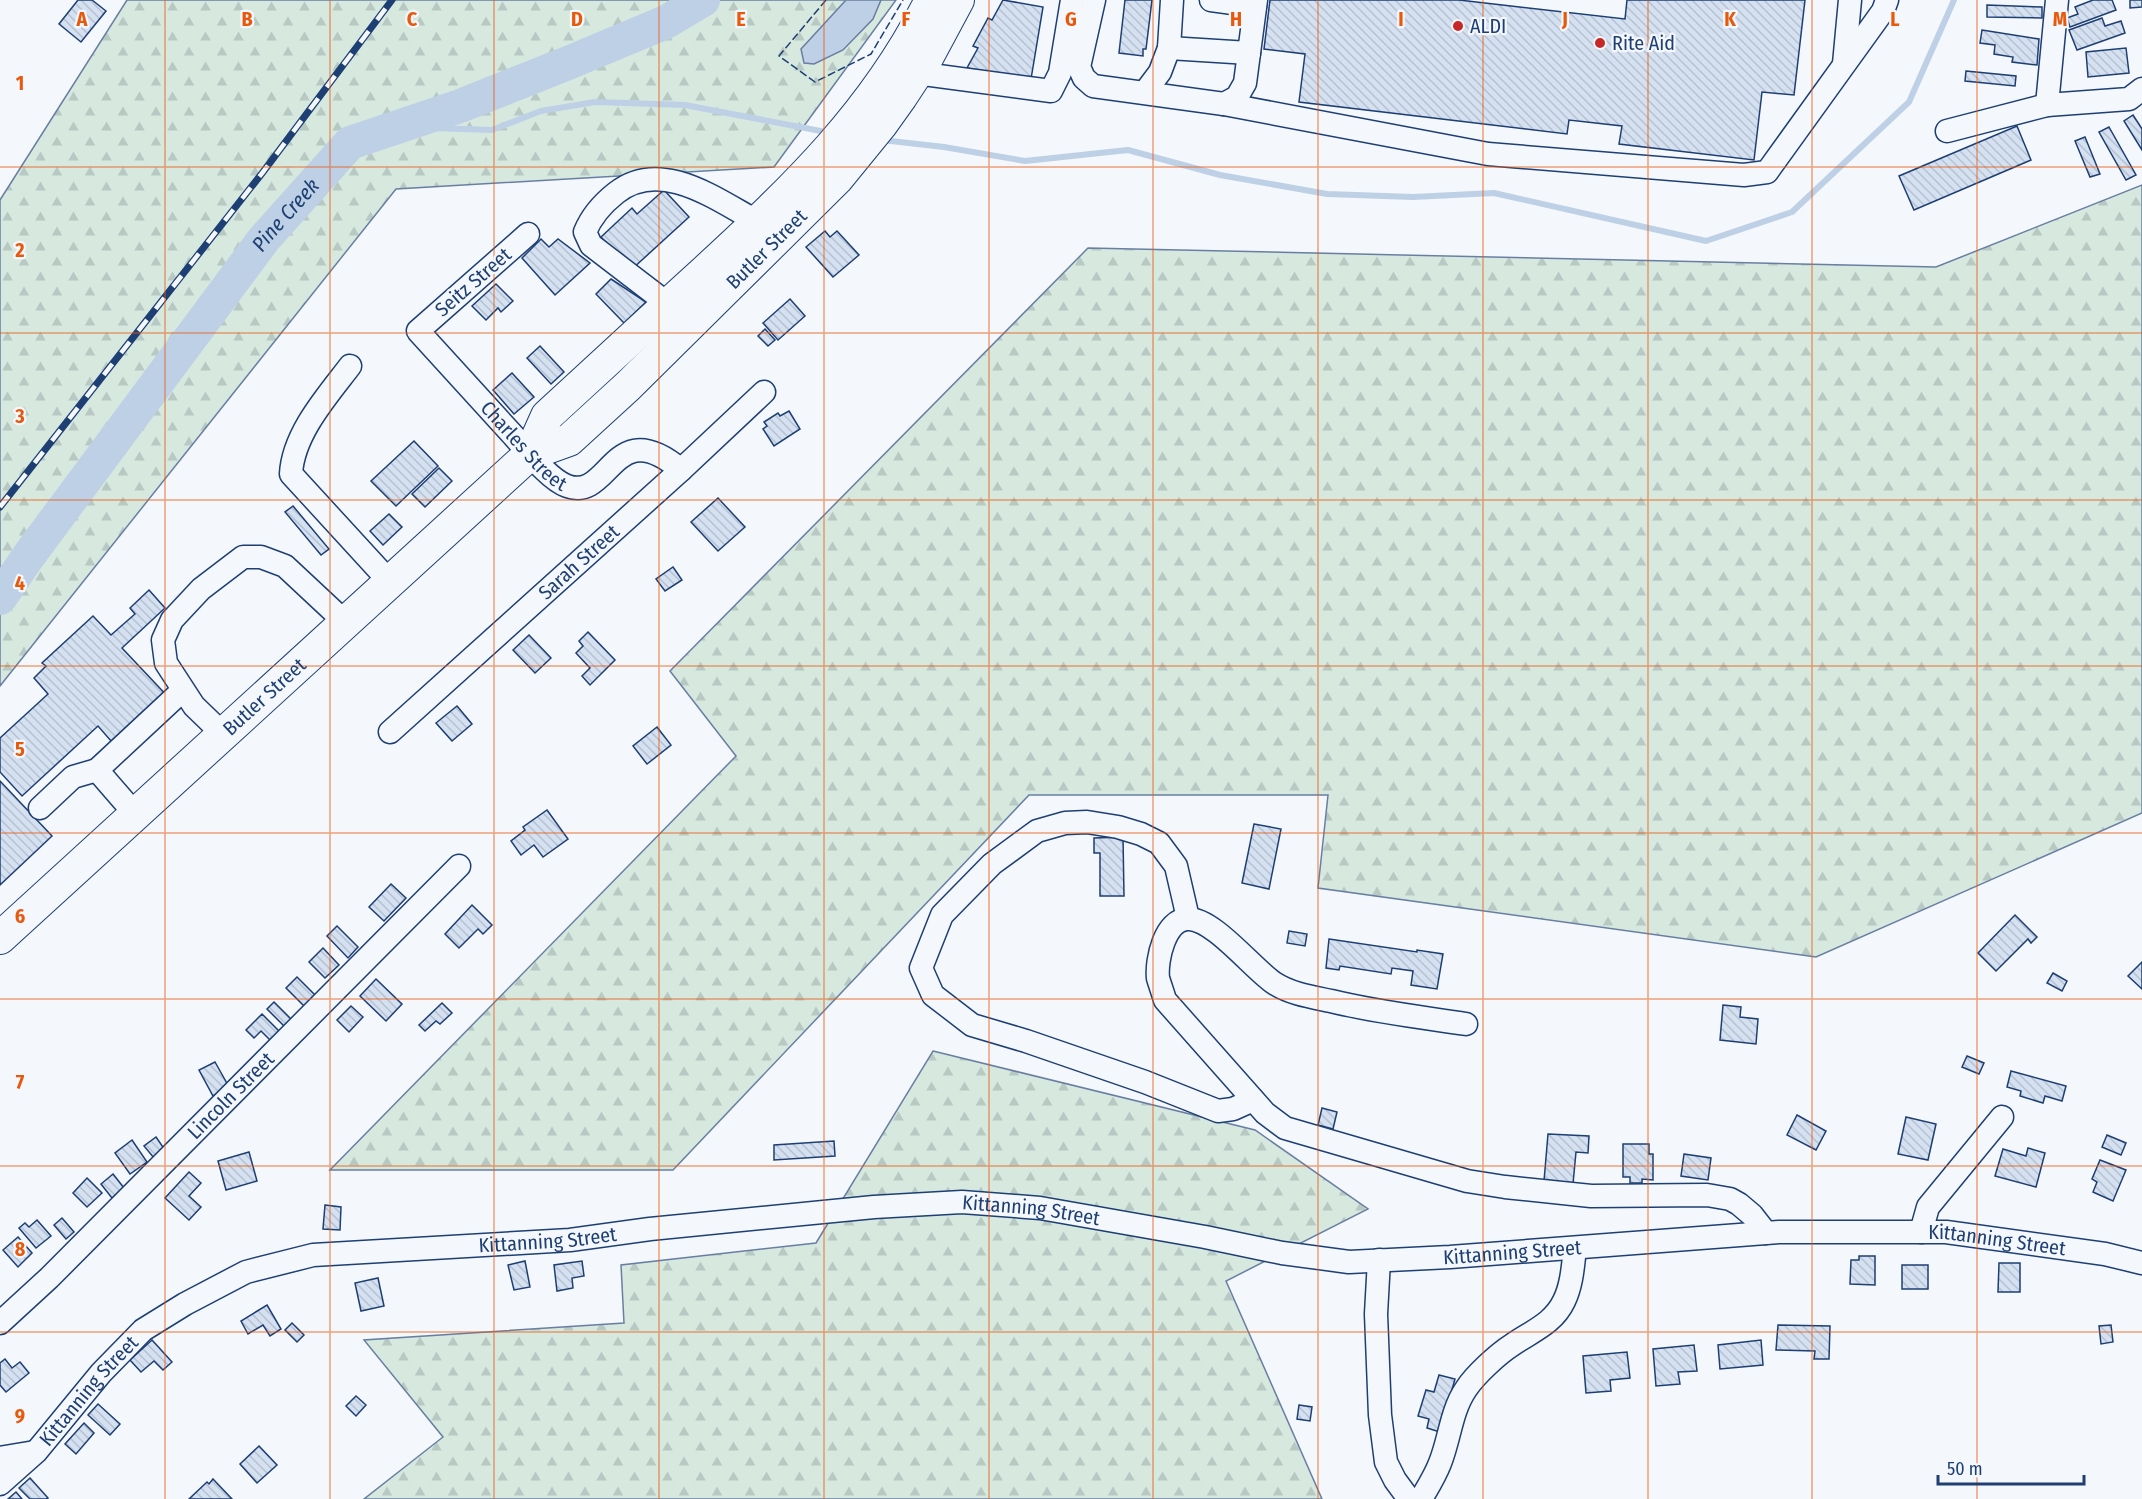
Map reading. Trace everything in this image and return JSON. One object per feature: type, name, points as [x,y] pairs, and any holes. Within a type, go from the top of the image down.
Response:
[{"type":"highway","name":"Butler Street","points":[[897,88],[900,55],[931,0]]},
{"type":"highway","name":"Butler Street","points":[[530,454],[547,416],[758,222],[822,176],[881,125],[897,88],[958,0]]},
{"type":"highway","name":"Butler Street","points":[[0,938],[530,454],[569,440],[628,386],[725,288],[822,176]]},
{"type":"street","points":[[1051,91],[1060,74],[1072,0]]},
{"type":"street","points":[[1094,0],[1079,67],[1084,78],[1093,86],[1224,104],[1488,154],[1744,175],[1767,172],[1883,11],[1887,0]]},
{"type":"street","points":[[1145,92],[1160,72],[1169,48],[1172,0]]},
{"type":"street","points":[[1211,0],[1256,3],[1245,83],[1237,97],[1224,104]]},
{"type":"street","points":[[1843,66],[1850,0]]},
{"type":"street","points":[[2047,105],[2056,0]]},
{"type":"street","points":[[1169,48],[1249,53]]},
{"type":"street","points":[[897,88],[1072,91],[1084,78]]},
{"type":"street","points":[[1947,131],[2047,105],[2129,99],[2142,89]]},
{"type":"street","points":[[668,304],[591,245],[585,232],[591,218],[602,204],[628,183],[647,179],[674,182],[715,196],[758,222]]},
{"type":"street","name":"Seitz Street","points":[[418,331],[528,234]]},
{"type":"street","name":"Charles Street","points":[[418,331],[555,480],[572,488],[587,486],[626,453],[638,449],[657,453],[681,470]]},
{"type":"street","points":[[350,366],[307,426],[295,453],[291,474],[390,582]]},
{"type":"street","name":"Sarah Street","points":[[390,732],[681,470],[764,392]]},
{"type":"street","points":[[224,735],[194,706],[166,663],[163,640],[172,620],[201,589],[243,557],[261,557],[285,566],[346,623]]},
{"type":"street","points":[[40,808],[73,777],[97,770],[183,690]]},
{"type":"street","points":[[97,770],[136,815]]},
{"type":"street","points":[[1188,918],[1176,866],[1159,843],[1141,834],[1118,827],[1087,822],[1065,823],[1037,831],[992,864],[942,915],[921,968],[933,995],[972,1025],[1145,1082],[1218,1111],[1233,1110],[1253,1100]]},
{"type":"street","name":"Lincoln Street","points":[[0,1323],[48,1278],[459,866]]},
{"type":"street","points":[[1466,1024],[1372,1011],[1296,993],[1274,983],[1208,924],[1188,918],[1176,923],[1167,934],[1160,956],[1158,977],[1165,1000],[1265,1113],[1285,1128],[1467,1181],[1591,1196],[1707,1195],[1730,1199],[1746,1210],[1766,1233]]},
{"type":"street","points":[[1920,1232],[1928,1207],[2002,1117]]},
{"type":"street","name":"Kittanning Street","points":[[0,1484],[36,1452],[101,1373],[143,1330],[185,1304],[246,1272],[313,1255],[570,1240],[650,1229],[874,1207],[962,1202],[1040,1208],[1282,1253],[1349,1262],[1766,1233],[1946,1232],[2105,1254],[2142,1263]]},
{"type":"street","points":[[1421,1499],[1441,1461],[1459,1402],[1467,1387],[1511,1345],[1538,1330],[1554,1317],[1565,1300],[1571,1281],[1575,1248]]},
{"type":"street","points":[[1379,1260],[1376,1314],[1380,1415],[1386,1462],[1408,1499]]},
{"type":"street","points":[[0,1458],[36,1452]]},
{"type":"green space","points":[[127,0],[896,0],[774,167],[396,189],[0,686],[0,200]]},
{"type":"green space","points":[[2142,185],[2142,813],[1816,957],[1318,888],[1328,795],[1029,795],[673,1170],[330,1170],[736,756],[670,671],[1088,248],[1936,267]]},
{"type":"green space","points":[[933,1051],[1255,1130],[1368,1209],[1226,1281],[1322,1499],[364,1499],[443,1437],[364,1340],[624,1323],[621,1265],[816,1243]]},
{"type":"water","points":[[846,0],[881,0],[873,19],[843,50],[814,64],[804,63],[801,49]]},
{"type":"building","points":[[78,0],[92,0],[106,11],[81,42],[59,24]]},
{"type":"building","points":[[1003,0],[1043,7],[1031,79],[967,68],[978,48],[973,46],[988,18],[992,20]]},
{"type":"building","points":[[1125,0],[1152,0],[1146,49],[1143,49],[1143,56],[1119,53]]},
{"type":"building","points":[[1270,0],[1459,0],[1625,19],[1627,0],[1805,0],[1794,95],[1762,92],[1754,160],[1619,144],[1622,126],[1569,120],[1567,134],[1299,102],[1305,54],[1264,49]]},
{"type":"building","points":[[2093,0],[2112,0],[2116,10],[2070,27],[2067,18],[2078,14],[2075,7]]},
{"type":"building","points":[[2130,0],[2142,0],[2142,7],[2130,8]]},
{"type":"building","points":[[1987,5],[2042,7],[2042,18],[1987,17]]},
{"type":"building","points":[[2102,18],[2105,26],[2121,21],[2125,33],[2077,50],[2069,30]]},
{"type":"building","points":[[1982,30],[2039,39],[2037,65],[2012,62],[2013,57],[1994,54],[1995,45],[1980,43]]},
{"type":"building","points":[[2126,48],[2129,73],[2088,77],[2086,52]]},
{"type":"building","points":[[1966,71],[2016,76],[2015,86],[1965,81]]},
{"type":"building","points":[[2133,115],[2142,129],[2142,150],[2124,121]]},
{"type":"building","points":[[2017,126],[2031,160],[1914,210],[1899,176]]},
{"type":"building","points":[[2109,127],[2136,175],[2126,180],[2099,132]]},
{"type":"building","points":[[2085,137],[2100,174],[2090,177],[2075,141]]},
{"type":"building","points":[[664,190],[689,217],[631,270],[601,237],[632,208],[637,214]]},
{"type":"building","points":[[825,231],[830,237],[837,231],[859,255],[833,277],[806,247]]},
{"type":"building","points":[[541,239],[549,247],[558,239],[590,263],[555,295],[522,258]]},
{"type":"building","points":[[611,279],[646,302],[624,323],[596,294]]},
{"type":"building","points":[[496,284],[513,301],[501,312],[498,308],[486,320],[472,306]]},
{"type":"building","points":[[790,299],[805,316],[778,340],[763,323]]},
{"type":"building","points":[[765,329],[775,340],[768,346],[758,336]]},
{"type":"building","points":[[540,346],[564,372],[551,384],[527,358]]},
{"type":"building","points":[[512,373],[534,397],[514,414],[493,390]]},
{"type":"building","points":[[789,411],[800,429],[774,446],[763,429],[767,426],[764,422],[778,413],[780,416]]},
{"type":"building","points":[[414,441],[438,466],[396,506],[371,481]]},
{"type":"building","points":[[439,468],[452,481],[425,507],[412,494]]},
{"type":"building","points":[[718,498],[745,527],[718,551],[691,522]]},
{"type":"building","points":[[293,506],[329,549],[321,555],[285,512]]},
{"type":"building","points":[[389,514],[402,527],[383,545],[370,531]]},
{"type":"building","points":[[673,567],[682,580],[665,591],[656,579]]},
{"type":"building","points":[[149,590],[165,608],[122,648],[171,700],[118,749],[98,726],[22,796],[0,772],[0,738],[48,694],[34,678],[46,666],[42,663],[93,616],[111,635],[135,614],[130,608]]},
{"type":"building","points":[[588,632],[615,660],[590,685],[582,676],[590,668],[576,653],[583,646],[579,641]]},
{"type":"building","points":[[529,635],[551,658],[535,673],[513,650]]},
{"type":"building","points":[[457,706],[472,724],[452,741],[436,723]]},
{"type":"building","points":[[657,727],[671,745],[647,764],[633,746]]},
{"type":"building","points":[[0,781],[52,836],[0,885]]},
{"type":"building","points":[[547,810],[568,839],[543,857],[534,845],[521,855],[511,841],[525,830],[523,827]]},
{"type":"building","points":[[1254,824],[1281,829],[1269,889],[1242,883]]},
{"type":"building","points":[[1123,837],[1124,896],[1100,896],[1100,853],[1094,853],[1094,838]]},
{"type":"building","points":[[391,884],[406,898],[384,921],[369,907]]},
{"type":"building","points":[[472,905],[492,925],[483,934],[478,929],[459,948],[445,934]]},
{"type":"building","points":[[2015,915],[2037,937],[2031,943],[2028,939],[1996,971],[1978,953]]},
{"type":"building","points":[[337,926],[358,947],[348,958],[327,936]]},
{"type":"building","points":[[1289,931],[1307,934],[1305,946],[1287,943]]},
{"type":"building","points":[[1329,939],[1443,954],[1437,989],[1411,985],[1413,971],[1392,968],[1391,974],[1340,966],[1339,970],[1326,968]]},
{"type":"building","points":[[323,948],[339,965],[325,978],[309,962]]},
{"type":"building","points":[[2142,962],[2142,989],[2128,976]]},
{"type":"building","points":[[2053,973],[2067,981],[2062,991],[2047,983]]},
{"type":"building","points":[[297,977],[317,997],[306,1008],[286,988]]},
{"type":"building","points":[[376,979],[402,1004],[386,1021],[360,996]]},
{"type":"building","points":[[274,1002],[294,1022],[287,1029],[267,1009]]},
{"type":"building","points":[[442,1003],[452,1013],[440,1024],[436,1021],[425,1031],[419,1025]]},
{"type":"building","points":[[1723,1005],[1741,1007],[1740,1017],[1758,1019],[1756,1044],[1720,1040]]},
{"type":"building","points":[[351,1006],[363,1017],[349,1032],[337,1020]]},
{"type":"building","points":[[262,1014],[281,1033],[272,1042],[261,1031],[254,1038],[246,1030]]},
{"type":"building","points":[[1967,1056],[1984,1063],[1979,1074],[1962,1067]]},
{"type":"building","points":[[215,1062],[229,1087],[213,1096],[199,1070]]},
{"type":"building","points":[[2011,1071],[2066,1086],[2062,1101],[2045,1096],[2043,1103],[2020,1096],[2021,1091],[2007,1087]]},
{"type":"building","points":[[1322,1108],[1337,1112],[1333,1129],[1318,1125]]},
{"type":"building","points":[[1797,1115],[1826,1131],[1816,1150],[1787,1135]]},
{"type":"building","points":[[1906,1117],[1936,1124],[1928,1160],[1898,1154]]},
{"type":"building","points":[[1548,1134],[1589,1136],[1588,1153],[1576,1152],[1573,1184],[1544,1181]]},
{"type":"building","points":[[2107,1135],[2126,1143],[2121,1155],[2102,1147]]},
{"type":"building","points":[[156,1137],[165,1150],[154,1158],[144,1146]]},
{"type":"building","points":[[132,1140],[147,1162],[130,1174],[115,1153]]},
{"type":"building","points":[[834,1141],[835,1156],[774,1160],[774,1145]]},
{"type":"building","points":[[1623,1144],[1649,1144],[1649,1154],[1653,1154],[1653,1180],[1642,1179],[1642,1183],[1630,1183],[1630,1177],[1623,1177]]},
{"type":"building","points":[[2028,1148],[2045,1153],[2036,1187],[1995,1176],[2003,1149],[2026,1156]]},
{"type":"building","points":[[249,1152],[257,1181],[226,1190],[218,1161]]},
{"type":"building","points":[[1684,1154],[1711,1158],[1708,1180],[1681,1176]]},
{"type":"building","points":[[2100,1160],[2126,1170],[2113,1201],[2093,1192],[2097,1182],[2092,1179]]},
{"type":"building","points":[[189,1172],[201,1183],[189,1196],[201,1207],[189,1220],[165,1198]]},
{"type":"building","points":[[113,1174],[124,1188],[112,1198],[101,1184]]},
{"type":"building","points":[[87,1178],[102,1193],[87,1207],[73,1193]]},
{"type":"building","points":[[325,1205],[341,1207],[340,1230],[323,1229]]},
{"type":"building","points":[[62,1218],[74,1232],[66,1239],[54,1225]]},
{"type":"building","points":[[37,1220],[51,1236],[36,1248],[19,1228],[25,1223],[29,1227]]},
{"type":"building","points":[[18,1237],[32,1253],[18,1267],[3,1250]]},
{"type":"building","points":[[1859,1256],[1875,1256],[1875,1285],[1850,1284],[1851,1260],[1859,1260]]},
{"type":"building","points":[[525,1261],[530,1287],[514,1290],[508,1265]]},
{"type":"building","points":[[582,1261],[584,1276],[572,1278],[573,1288],[557,1291],[554,1265]]},
{"type":"building","points":[[1999,1263],[2020,1263],[2020,1292],[1998,1292]]},
{"type":"building","points":[[1902,1265],[1928,1265],[1928,1289],[1902,1289]]},
{"type":"building","points":[[378,1278],[384,1306],[361,1311],[355,1283]]},
{"type":"building","points":[[267,1305],[281,1329],[270,1336],[263,1325],[248,1334],[241,1321]]},
{"type":"building","points":[[292,1323],[304,1335],[297,1342],[285,1330]]},
{"type":"building","points":[[1778,1325],[1830,1326],[1829,1359],[1814,1359],[1815,1351],[1776,1350]]},
{"type":"building","points":[[2111,1325],[2113,1342],[2101,1344],[2099,1326]]},
{"type":"building","points":[[152,1340],[172,1362],[163,1370],[154,1361],[141,1372],[130,1360]]},
{"type":"building","points":[[1761,1340],[1763,1365],[1720,1369],[1718,1345]]},
{"type":"building","points":[[1694,1345],[1697,1371],[1678,1372],[1680,1384],[1656,1386],[1653,1349]]},
{"type":"building","points":[[1627,1352],[1630,1378],[1610,1380],[1611,1391],[1586,1393],[1583,1356]]},
{"type":"building","points":[[5,1359],[12,1368],[20,1362],[29,1373],[6,1392],[0,1385],[0,1363]]},
{"type":"building","points":[[1439,1375],[1455,1379],[1440,1432],[1427,1428],[1429,1419],[1418,1416],[1426,1390],[1434,1392]]},
{"type":"building","points":[[356,1396],[366,1405],[356,1416],[346,1406]]},
{"type":"building","points":[[98,1404],[120,1424],[110,1435],[88,1415]]},
{"type":"building","points":[[1299,1405],[1312,1407],[1310,1421],[1297,1419]]},
{"type":"building","points":[[84,1423],[94,1433],[76,1454],[65,1444]]},
{"type":"building","points":[[259,1446],[277,1465],[257,1483],[240,1464]]},
{"type":"building","points":[[30,1478],[48,1498],[30,1499],[19,1488]]},
{"type":"building","points":[[213,1479],[232,1499],[189,1499],[207,1482],[209,1484]]},
{"type":"building","points":[[16,1492],[22,1499],[8,1499]]},
{"type":"waterway","name":"Pine Creek","points":[[0,598],[30,554],[264,239],[350,143],[460,106],[568,63],[666,22],[703,0]]},
{"type":"waterway","points":[[882,140],[944,147],[1025,161],[1128,150],[1220,175],[1327,194],[1413,197],[1494,193],[1706,241],[1792,212],[1909,102],[1954,0]]},
{"type":"waterway","points":[[400,127],[492,130],[541,111],[595,102],[685,105],[831,133]]},
{"type":"railway","points":[[0,507],[263,172],[392,0]]},
{"type":"fence","points":[[826,0],[779,56],[815,82],[871,54],[903,0]]},
{"type":"place","name":"ALDI","points":[[1458,26]]},
{"type":"place","name":"Rite Aid","points":[[1600,43]]}]
